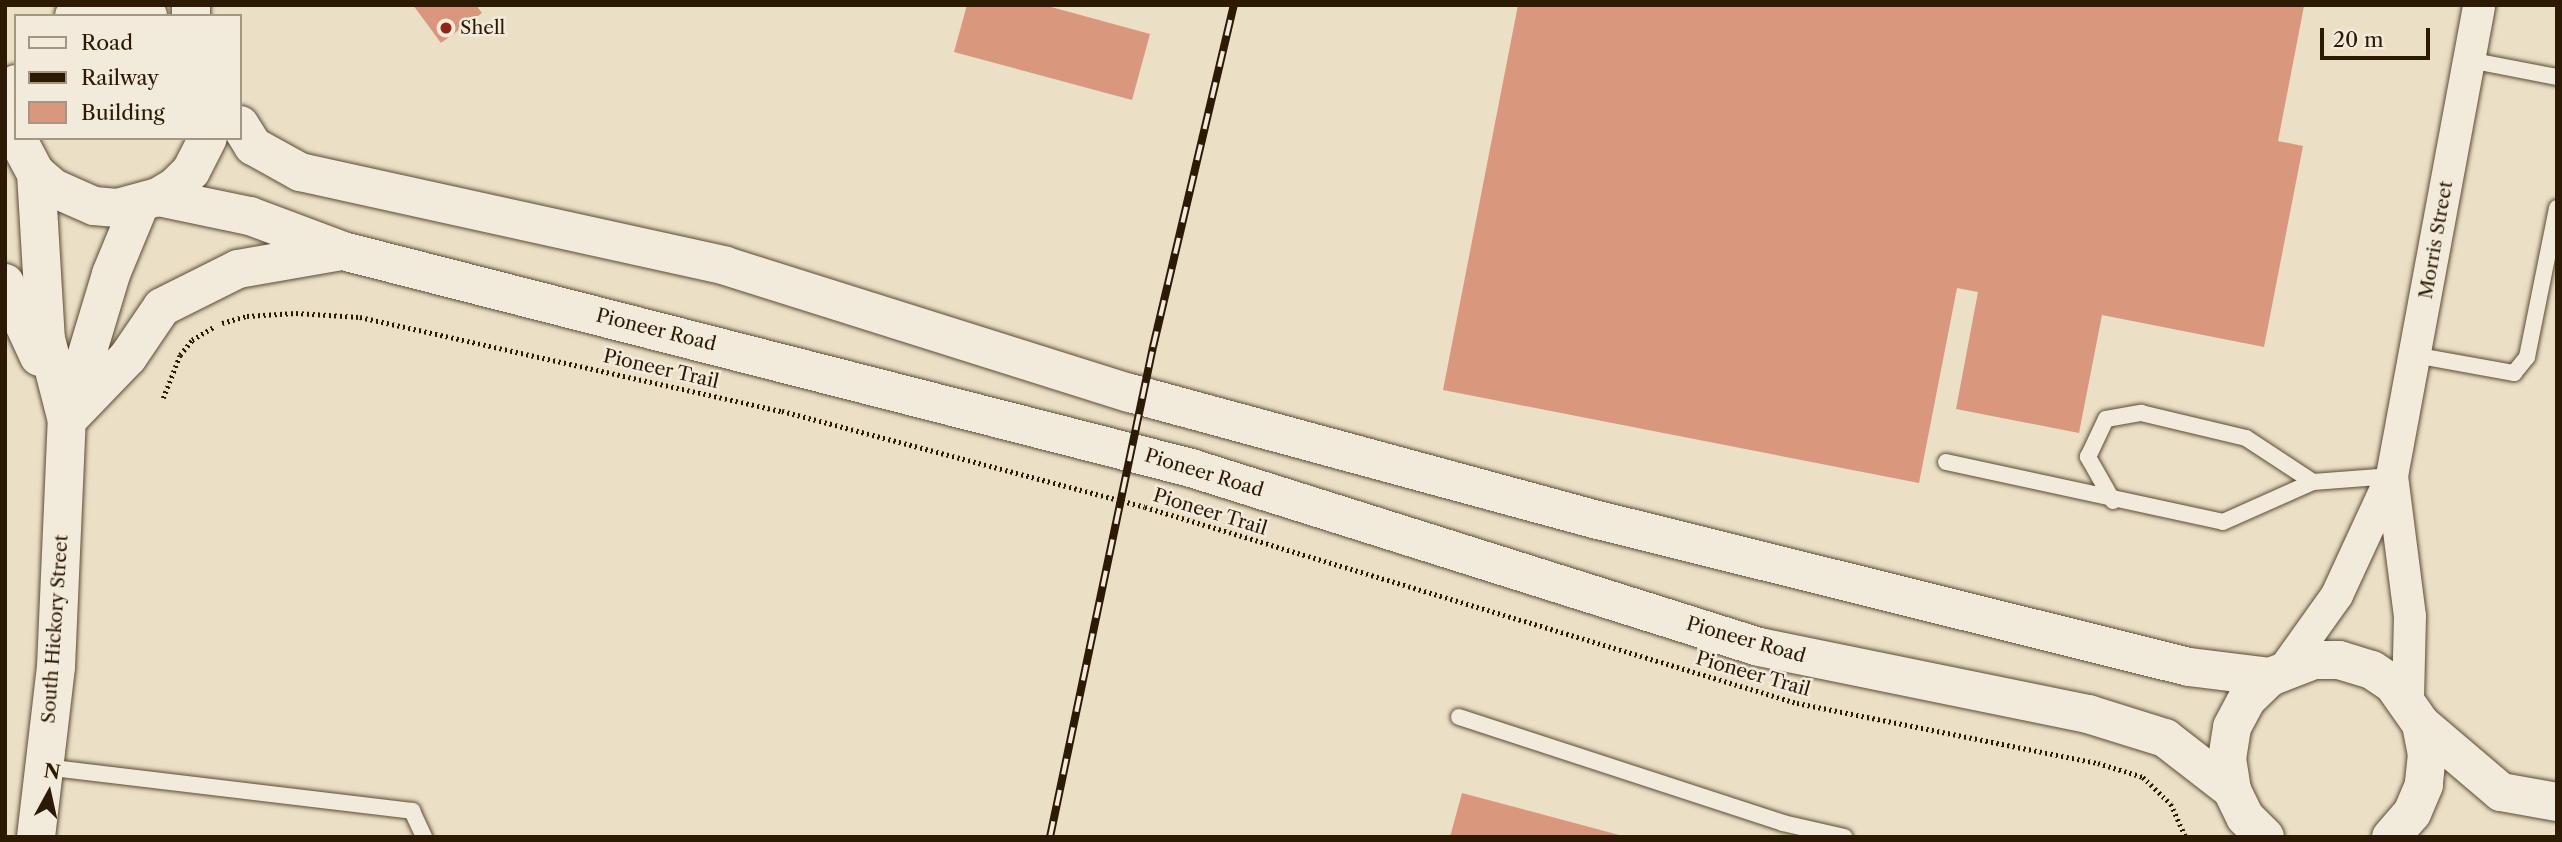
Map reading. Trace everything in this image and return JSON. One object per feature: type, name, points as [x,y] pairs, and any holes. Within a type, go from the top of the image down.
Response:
[{"type":"main road","points":[[78,10],[131,10],[142,14]]},
{"type":"main road","points":[[14,96],[14,120]]},
{"type":"main road","points":[[242,128],[253,146],[300,172],[726,266],[1130,393],[1598,520],[2189,667],[2277,673]]},
{"type":"main road","points":[[17,140],[37,173]]},
{"type":"main road","points":[[138,203],[191,171],[207,140]]},
{"type":"main road","name":"Pioneer Road","points":[[37,173],[73,200],[138,203],[250,216],[343,251],[1168,462],[1759,647],[2088,714],[2165,738],[2247,820]]},
{"type":"main road","name":"South Hickory Street","points":[[37,173],[46,339],[67,420]]},
{"type":"main road","name":"South Hickory Street","points":[[36,837],[56,667],[67,420],[111,274],[138,203]]},
{"type":"main road","points":[[5,283],[67,420],[128,357],[162,307],[238,269],[343,251]]},
{"type":"main road","points":[[2247,820],[2227,759],[2232,727],[2247,699],[2277,673],[2314,660],[2339,660],[2372,670],[2501,792],[2557,802]]},
{"type":"main road","points":[[2391,837],[2412,813],[2424,785],[2427,754],[2415,712]]},
{"type":"street","name":"Morris Street","points":[[2277,673],[2337,594],[2392,476],[2479,5]]},
{"type":"street","name":"Morris Street","points":[[2392,476],[2410,616],[2415,712]]},
{"type":"lane","points":[[2469,60],[2557,77]]},
{"type":"lane","points":[[2414,355],[2514,373],[2527,357],[2557,208]]},
{"type":"lane","points":[[2113,501],[2088,457],[2106,419],[2141,413],[2246,438],[2313,482]]},
{"type":"lane","points":[[1946,462],[2113,501],[2223,522],[2313,482],[2392,476]]},
{"type":"lane","points":[[1459,717],[1783,823],[1844,837]]},
{"type":"lane","points":[[44,768],[412,810],[424,837]]},
{"type":"path","name":"Pioneer Trail","points":[[163,398],[180,355],[192,340],[220,323],[247,316],[296,313],[360,317],[782,411],[1145,507],[1797,703],[2098,763],[2143,777],[2171,804],[2186,837]]},
{"type":"building","name":"Shell","points":[[413,5],[476,5],[482,13],[441,43]]},
{"type":"building","points":[[967,5],[1044,5],[1150,34],[1132,100],[954,52]]},
{"type":"building","points":[[1518,5],[2304,6],[2278,141],[2303,146],[2264,347],[2102,315],[2079,433],[1956,409],[1978,292],[1957,288],[1919,483],[1443,390]]},
{"type":"building","points":[[1462,793],[1623,836],[1623,837],[1450,837]]},
{"type":"railway","points":[[1050,837],[1153,347],[1234,5]]},
{"type":"place","name":"Shell","points":[[446,28]]}]
